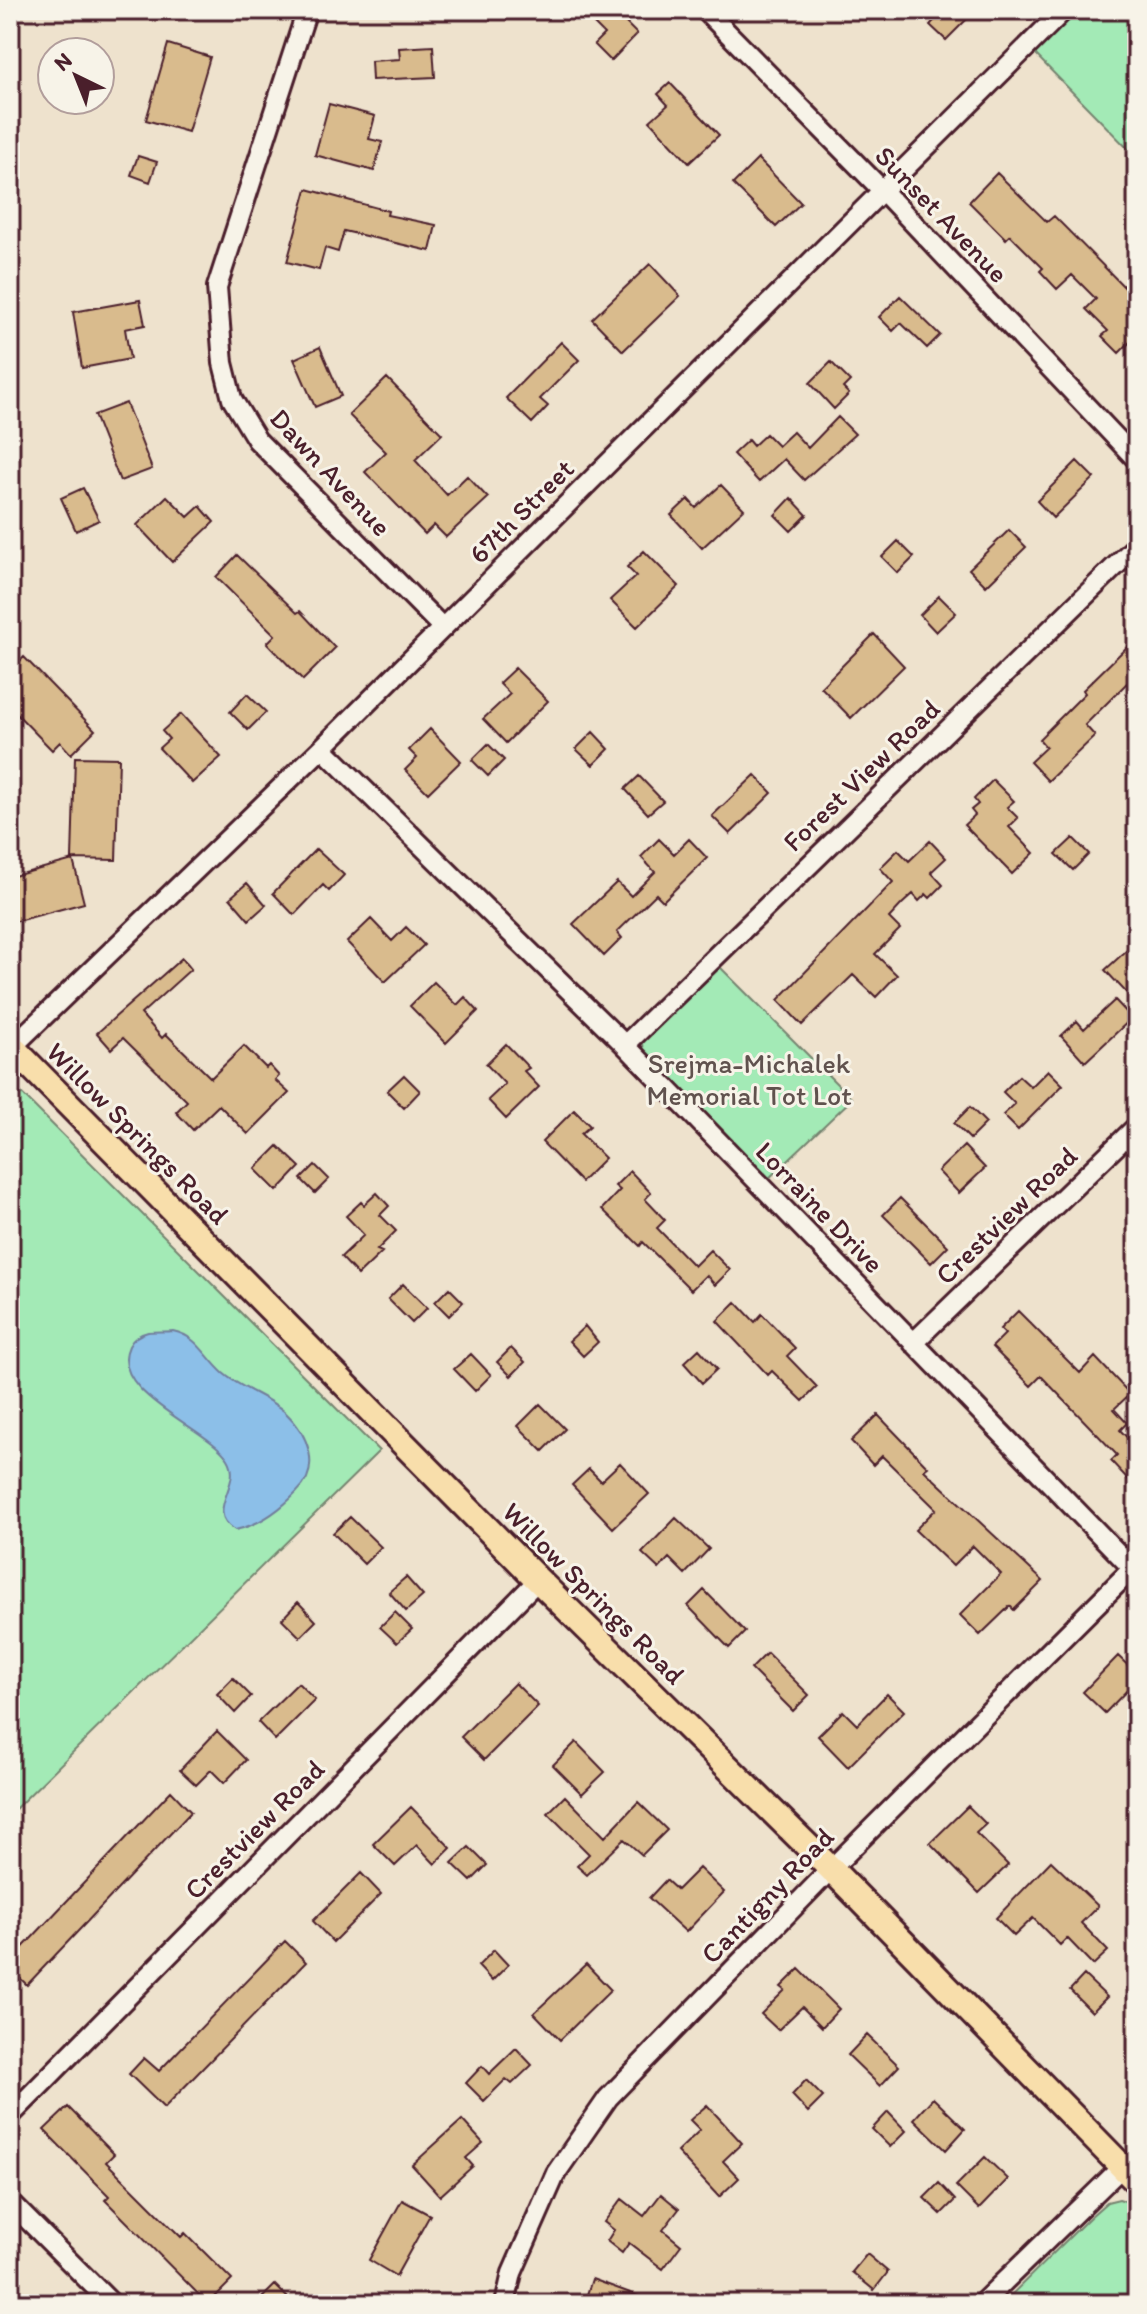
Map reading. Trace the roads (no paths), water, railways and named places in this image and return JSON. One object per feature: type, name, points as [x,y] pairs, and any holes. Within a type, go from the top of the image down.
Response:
[{"type":"main road","name":"Willow Springs Road","points":[[11,1046],[538,1580],[831,1869],[1129,2174]]},
{"type":"street","name":"Dawn Avenue","points":[[307,10],[217,287],[223,363],[232,399],[257,440],[443,628]]},
{"type":"street","name":"Sunset Avenue","points":[[705,10],[883,191],[1137,460]]},
{"type":"street","name":"67th Street","points":[[11,1046],[322,748],[1064,10]]},
{"type":"street","name":"Forest View Road","points":[[625,1045],[1137,545]]},
{"type":"street","name":"Lorraine Drive","points":[[322,748],[625,1045],[1135,1571]]},
{"type":"street","name":"Crestview Road","points":[[913,1343],[1137,1126]]},
{"type":"street","name":"Cantigny Road","points":[[505,2304],[512,2273],[556,2173],[608,2098],[831,1869],[1135,1571]]},
{"type":"street","name":"Crestview Road","points":[[10,2116],[538,1580]]},
{"type":"street","points":[[981,2304],[1129,2174]]},
{"type":"street","points":[[10,2202],[112,2304]]},
{"type":"water","points":[[173,1331],[195,1342],[230,1379],[285,1412],[305,1441],[310,1462],[305,1483],[284,1505],[253,1524],[235,1530],[226,1522],[223,1506],[232,1469],[228,1459],[218,1447],[146,1394],[133,1379],[126,1363],[129,1346],[139,1335]]},
{"type":"park label","name":"Srejma-Michalek Memorial Tot Lot","points":[[749,1079]]}]
